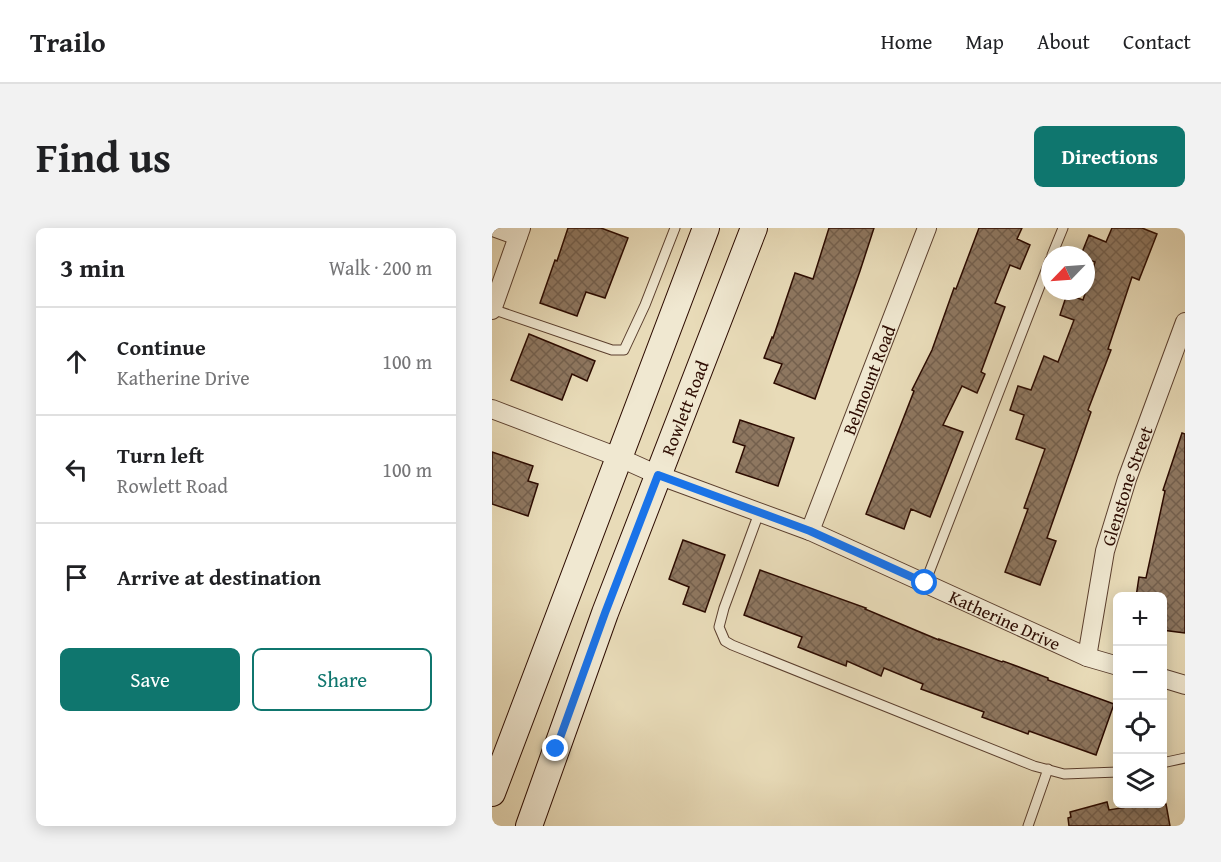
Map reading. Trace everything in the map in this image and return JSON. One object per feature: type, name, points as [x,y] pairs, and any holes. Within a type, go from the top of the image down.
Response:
[{"type":"main road","points":[[492,793],[706,228]]},
{"type":"main road","name":"Rowlett Road","points":[[529,826],[605,613],[754,228]]},
{"type":"street","points":[[492,309],[520,232],[496,228]]},
{"type":"street","name":"Belmount Road","points":[[810,531],[927,228]]},
{"type":"street","name":"Glenstone Street","points":[[1087,657],[1108,541],[1127,479],[1185,322]]},
{"type":"street","name":"Katherine Drive","points":[[492,409],[658,475],[810,531],[1087,657],[1113,665]]},
{"type":"street","points":[[1167,680],[1185,685]]},
{"type":"lane","points":[[492,309],[612,350],[624,350],[645,305],[675,228]]},
{"type":"lane","points":[[1056,246],[1063,228]]},
{"type":"lane","points":[[925,583],[1041,283]]},
{"type":"lane","points":[[759,513],[718,627],[725,641],[1023,762],[1064,774],[1113,772]]},
{"type":"lane","points":[[1167,762],[1185,758]]},
{"type":"lane","points":[[1028,826],[1048,769]]},
{"type":"building","points":[[568,228],[601,228],[628,238],[605,298],[586,292],[577,316],[540,303]]},
{"type":"building","points":[[829,228],[874,228],[815,399],[774,383],[782,364],[764,358],[795,273],[813,279]]},
{"type":"building","points":[[979,228],[1022,228],[1017,239],[1030,245],[1020,269],[1010,265],[995,303],[1005,307],[981,372],[985,374],[977,393],[962,386],[943,425],[963,432],[930,517],[911,509],[904,529],[866,514],[914,391],[912,390],[932,350]]},
{"type":"building","points":[[1112,228],[1142,228],[1157,234],[1139,280],[1132,277],[1108,349],[1111,350],[1088,410],[1091,412],[1047,538],[1056,541],[1040,585],[1005,572],[1028,509],[1024,508],[1045,449],[1016,439],[1024,415],[1010,410],[1018,386],[1031,390],[1044,356],[1058,362],[1074,320],[1060,315],[1065,300],[1095,300],[1095,246],[1085,246],[1089,235],[1106,242]]},
{"type":"building","points":[[529,334],[595,361],[587,381],[572,374],[562,400],[511,380]]},
{"type":"building","points":[[740,420],[794,438],[778,486],[736,472],[745,446],[733,442]]},
{"type":"building","points":[[1182,433],[1185,434],[1185,633],[1167,631],[1167,592],[1137,592],[1139,577],[1146,578],[1165,491],[1163,490]]},
{"type":"building","points":[[492,452],[533,466],[528,481],[538,484],[528,516],[492,504]]},
{"type":"building","points":[[683,540],[725,555],[705,612],[683,604],[689,587],[669,579]]},
{"type":"building","points":[[760,570],[866,608],[939,640],[1048,678],[1048,680],[1113,704],[1113,707],[1096,755],[982,717],[984,712],[921,689],[923,684],[884,668],[881,676],[847,661],[846,666],[798,647],[802,637],[744,615]]},
{"type":"building","points":[[1107,802],[1109,810],[1167,808],[1170,826],[1069,826],[1070,812]]},
{"type":"route","points":[[556,749],[658,475],[810,531],[925,583]]}]
